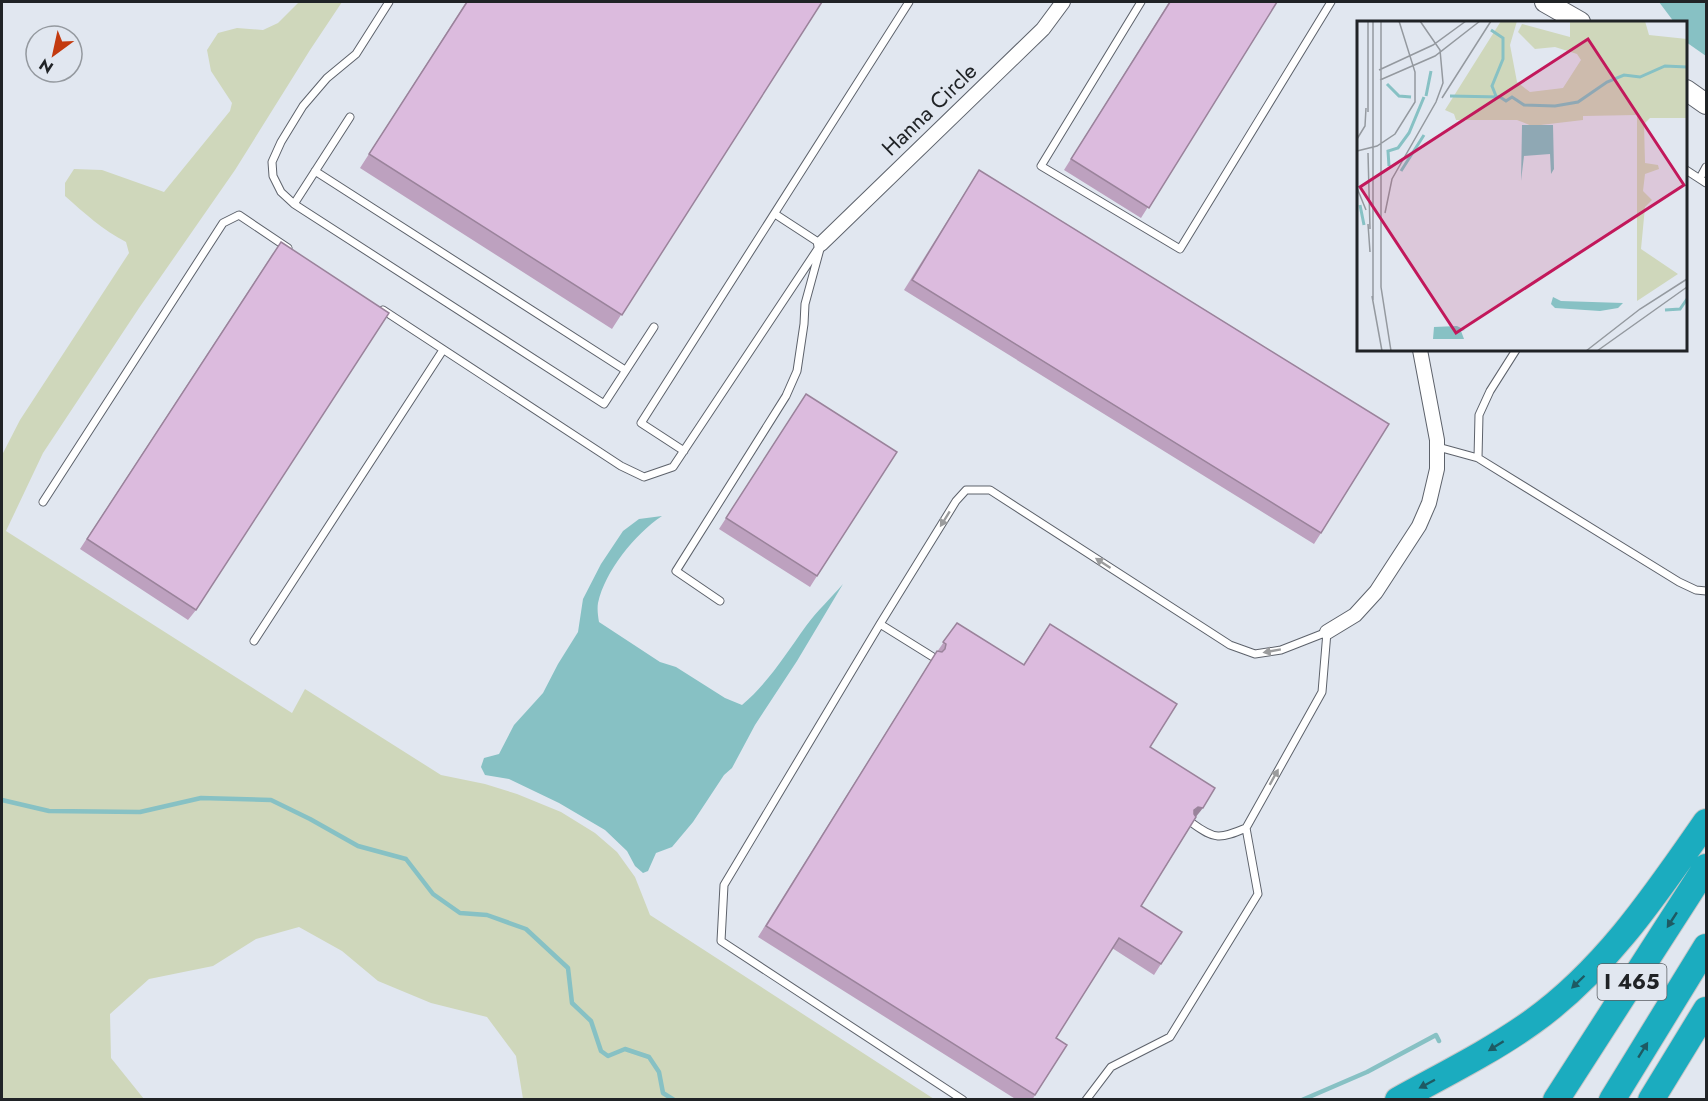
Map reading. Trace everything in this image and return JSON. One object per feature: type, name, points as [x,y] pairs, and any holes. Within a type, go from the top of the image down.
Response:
[{"type":"highway","points":[[1398,1100],[1502,1042],[1533,1021],[1562,997],[1606,954],[1643,911],[1707,822]]},
{"type":"highway","name":"I 465","points":[[1556,1100],[1707,867]]},
{"type":"highway","name":"I 465","points":[[1612,1100],[1707,948]]},
{"type":"highway","points":[[1651,1100],[1707,1010]]},
{"type":"street","name":"Hanna Circle","points":[[821,244],[1043,29],[1063,2]]},
{"type":"street","points":[[1545,2],[1578,21]]},
{"type":"street","points":[[1687,91],[1707,104]]},
{"type":"street","points":[[1327,632],[1355,615],[1369,601],[1412,537],[1423,517],[1432,490],[1437,469],[1437,434],[1420,351]]},
{"type":"lane","points":[[389,2],[356,54],[327,78],[303,106],[281,142],[272,162],[273,176],[281,192],[294,204],[604,404],[654,327]]},
{"type":"lane","points":[[684,451],[641,423],[909,2]]},
{"type":"lane","points":[[1141,2],[1041,166],[1180,249],[1331,2]]},
{"type":"lane","points":[[294,204],[350,117]]},
{"type":"lane","points":[[1687,171],[1703,180],[1707,167]]},
{"type":"lane","points":[[315,171],[625,370]]},
{"type":"lane","points":[[775,214],[821,244]]},
{"type":"lane","points":[[43,502],[223,224],[238,215],[296,253]]},
{"type":"lane","points":[[373,303],[621,466],[644,477],[673,467],[821,244]]},
{"type":"lane","points":[[720,601],[676,571],[786,396],[797,371],[805,304],[821,244]]},
{"type":"lane","points":[[254,641],[443,350]]},
{"type":"lane","points":[[1478,458],[1479,415],[1490,391],[1515,351]]},
{"type":"lane","points":[[1438,447],[1478,458],[1679,582],[1696,590],[1707,591]]},
{"type":"lane","points":[[963,1100],[721,941],[724,885],[880,624],[966,490],[990,490],[1230,645],[1255,654],[1281,650],[1327,632],[1322,692],[1246,828],[1225,837],[1208,834],[1192,823]]},
{"type":"lane","points":[[880,624],[933,657]]},
{"type":"lane","points":[[1086,1100],[1111,1067],[1170,1037],[1258,894],[1246,828]]},
{"type":"green space","points":[[299,2],[342,2],[235,170],[139,308],[43,453],[6,531],[292,713],[305,689],[441,775],[485,784],[561,812],[595,833],[617,852],[635,877],[650,915],[934,1099],[523,1099],[516,1056],[487,1017],[431,1003],[378,981],[342,951],[299,927],[256,939],[213,966],[149,979],[110,1014],[111,1058],[144,1099],[2,1099],[2,455],[20,420],[129,253],[126,242],[102,227],[65,196],[65,183],[74,169],[102,170],[164,192],[230,111],[232,103],[211,71],[207,50],[218,33],[237,28],[263,30],[278,23]]},
{"type":"water","points":[[1659,2],[1706,2],[1706,56],[1687,43],[1687,21],[1673,21]]},
{"type":"water","points":[[662,516],[632,543],[614,566],[598,603],[599,622],[660,662],[676,667],[725,698],[742,705],[768,678],[810,620],[843,584],[755,725],[732,768],[724,775],[693,822],[672,847],[656,853],[648,871],[643,873],[635,866],[627,851],[605,830],[559,803],[509,779],[485,775],[481,767],[484,758],[499,754],[514,725],[543,693],[578,632],[583,599],[601,564],[623,531],[639,519]]},
{"type":"building","points":[[467,2],[822,2],[622,315],[369,154]]},
{"type":"building","points":[[1170,2],[1277,2],[1149,208],[1071,159]]},
{"type":"building","points":[[979,170],[1389,424],[1321,533],[912,280]]},
{"type":"building","points":[[281,242],[389,313],[196,610],[87,539]]},
{"type":"building","points":[[806,394],[897,452],[817,576],[726,518]]},
{"type":"building","points":[[957,623],[1024,665],[1050,624],[1177,704],[1150,747],[1215,788],[1203,808],[1198,807],[1194,810],[1196,817],[1141,906],[1182,932],[1161,964],[1119,938],[1056,1038],[1067,1045],[1035,1095],[766,926],[937,651],[942,652],[945,649],[946,644],[943,642]]},
{"type":"waterway","points":[[2,800],[49,811],[140,812],[201,798],[271,800],[358,846],[406,859],[433,894],[460,913],[487,915],[526,929],[568,968],[572,1003],[591,1021],[601,1051],[608,1056],[625,1049],[649,1057],[659,1072],[663,1093],[674,1100]]},
{"type":"waterway","points":[[1302,1100],[1367,1072],[1436,1035],[1439,1041]]}]
